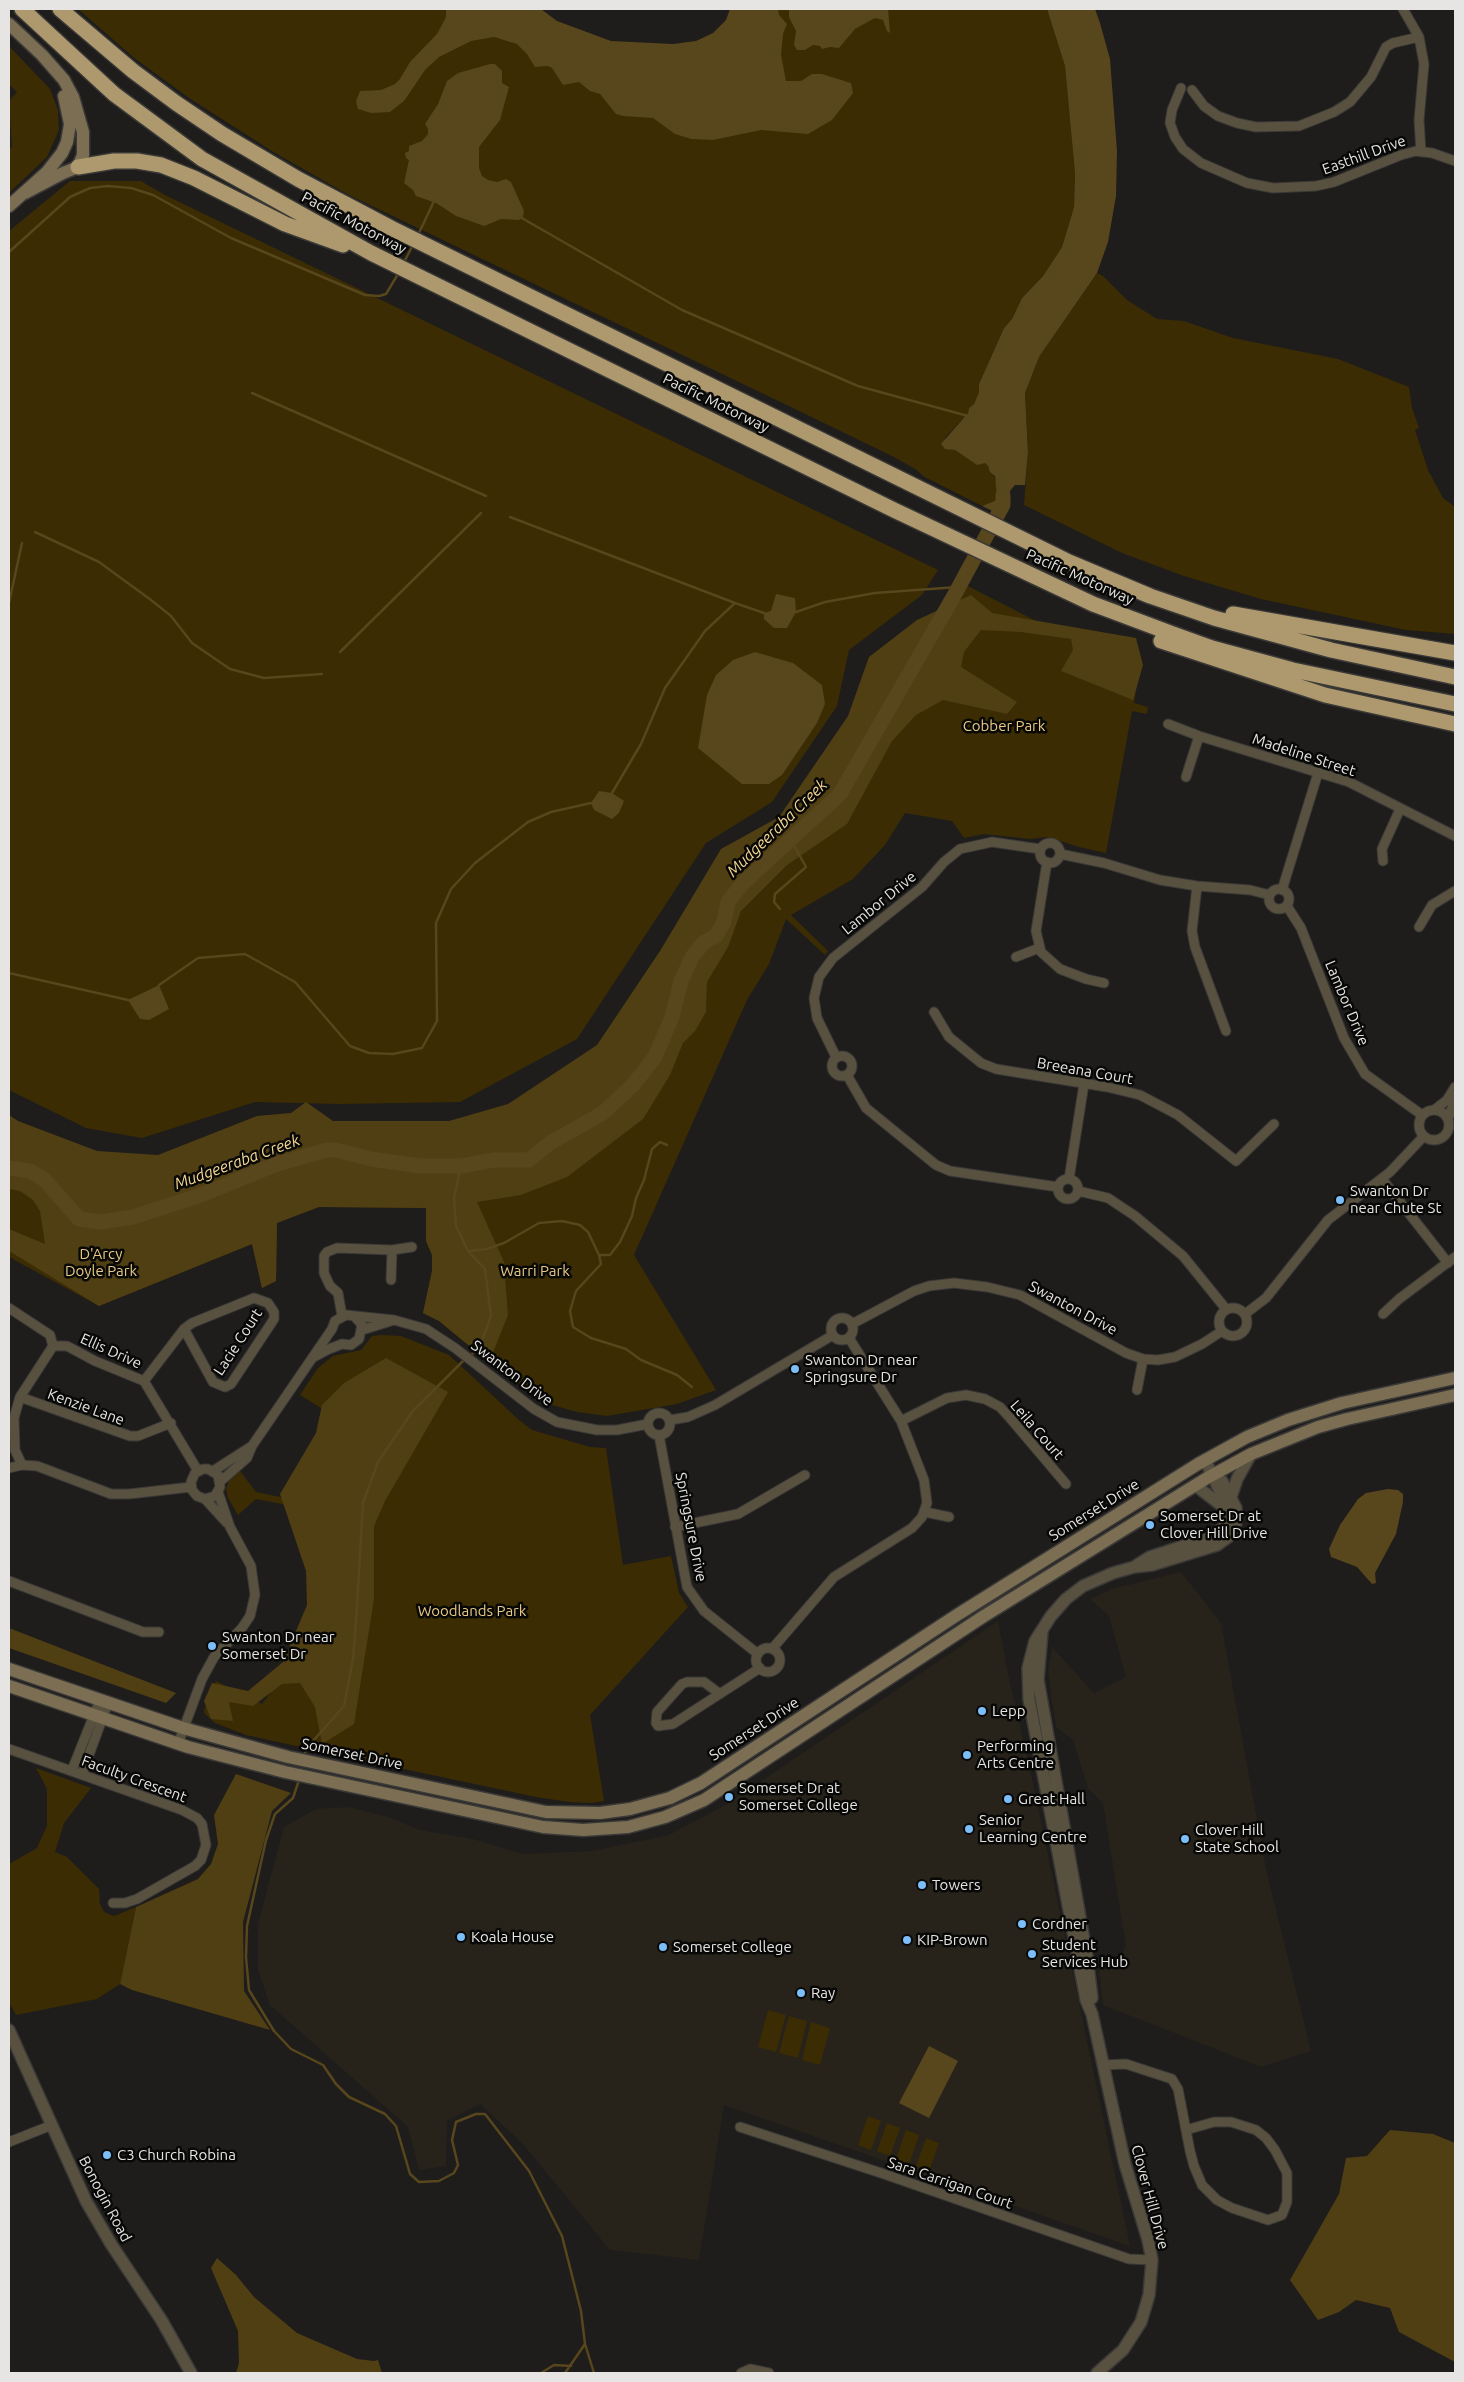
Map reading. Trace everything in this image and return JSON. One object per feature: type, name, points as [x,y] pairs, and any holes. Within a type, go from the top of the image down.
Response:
[{"type":"highway","name":"Pacific Motorway","points":[[22,9],[114,94],[202,159],[371,253],[896,511],[1127,618],[1254,660],[1455,704]]},
{"type":"highway","name":"Pacific Motorway","points":[[60,9],[132,70],[222,134],[298,179],[391,228],[1070,562],[1150,596],[1214,618],[1332,650],[1455,677]]},
{"type":"highway","points":[[78,167],[114,161],[137,161],[161,166],[194,178],[258,211],[309,234],[371,253]]},
{"type":"highway","points":[[1214,618],[1234,614],[1315,630],[1455,653]]},
{"type":"highway","points":[[1127,618],[1153,638],[1281,682],[1363,705],[1428,716],[1455,724]]},
{"type":"main road","points":[[9,24],[52,66],[70,90],[83,132],[83,155],[78,167],[25,193]]},
{"type":"main road","points":[[9,35],[55,79],[64,96],[69,115],[68,133],[62,153],[48,172],[9,206]]},
{"type":"main road","name":"Somerset Drive","points":[[9,1670],[183,1728],[288,1757],[560,1813],[611,1812],[664,1800],[692,1788],[957,1615],[1205,1460],[1247,1437],[1314,1411],[1370,1395],[1455,1378]]},
{"type":"main road","points":[[11,1688],[178,1744],[285,1772],[544,1827],[568,1830],[612,1829],[665,1817],[704,1800],[984,1616],[1213,1474],[1251,1454],[1318,1427],[1347,1418],[1455,1395]]},
{"type":"street","name":"Easthill Drive","points":[[1403,9],[1416,28],[1424,64],[1419,120],[1421,152]]},
{"type":"street","points":[[1192,90],[1204,106],[1218,116],[1237,123],[1256,127],[1299,126],[1334,112],[1350,102],[1371,77],[1386,47],[1393,43],[1419,37]]},
{"type":"street","name":"Easthill Drive","points":[[1181,88],[1174,104],[1170,123],[1175,137],[1183,149],[1201,163],[1247,183],[1273,188],[1316,186],[1334,182],[1401,155],[1421,152],[1432,153],[1454,161]]},
{"type":"street","name":"Madeline Street","points":[[1168,724],[1199,736],[1349,782],[1455,836]]},
{"type":"street","points":[[1186,777],[1199,736]]},
{"type":"street","points":[[1287,906],[1281,909],[1272,907],[1269,901],[1270,895],[1275,890],[1282,890],[1318,773]]},
{"type":"street","points":[[1383,861],[1382,849],[1400,809]]},
{"type":"street","name":"Lambor Drive","points":[[836,1057],[817,1018],[814,998],[819,977],[833,958],[922,887],[944,862],[960,849],[992,842],[1040,850],[1044,844],[1051,843],[1059,848],[1060,854],[1104,863],[1160,880],[1197,886],[1250,890],[1270,895]]},
{"type":"street","points":[[1040,850],[1041,858],[1047,862],[1054,862],[1060,854]]},
{"type":"street","points":[[1047,862],[1036,923],[1039,948],[1046,958],[1060,969],[1086,979],[1104,983]]},
{"type":"street","points":[[1197,886],[1192,931],[1195,947],[1226,1031]]},
{"type":"street","name":"Lambor Drive","points":[[1282,890],[1290,898],[1287,906],[1301,928],[1344,1038],[1365,1074],[1422,1116]]},
{"type":"street","points":[[1419,927],[1432,905],[1455,891]]},
{"type":"street","points":[[1016,957],[1039,948]]},
{"type":"street","name":"Breeana Court","points":[[934,1012],[949,1037],[981,1064],[996,1069],[1129,1092],[1159,1104],[1185,1120],[1236,1161],[1274,1124]]},
{"type":"street","name":"Lambor Drive","points":[[845,1056],[851,1061],[851,1070],[847,1075],[838,1076],[833,1072],[831,1064],[836,1057],[845,1056]]},
{"type":"street","name":"Lambor Drive","points":[[847,1075],[866,1108],[936,1165],[950,1171],[1058,1187],[1061,1196],[1066,1199],[1073,1198],[1078,1191],[1108,1198],[1135,1216],[1183,1256],[1226,1309]]},
{"type":"street","points":[[1069,1179],[1084,1084]]},
{"type":"street","points":[[1455,1088],[1447,1100],[1422,1116],[1419,1126],[1424,1136],[1433,1140],[1443,1137],[1448,1128],[1448,1119],[1455,1100]]},
{"type":"street","points":[[1434,1110],[1442,1112],[1448,1119]]},
{"type":"street","points":[[1245,1314],[1266,1298],[1328,1220],[1382,1178],[1424,1136]]},
{"type":"street","points":[[1382,1178],[1448,1263]]},
{"type":"street","points":[[1058,1187],[1062,1181],[1069,1179],[1076,1182],[1078,1191]]},
{"type":"street","points":[[204,1499],[214,1496],[218,1492],[221,1481],[247,1458],[252,1446],[332,1329],[335,1321],[342,1316],[338,1293],[330,1286],[324,1273],[324,1256],[338,1248],[392,1250],[412,1246]]},
{"type":"street","points":[[391,1280],[392,1250]]},
{"type":"street","points":[[1383,1314],[1399,1299],[1455,1257]]},
{"type":"street","name":"Swanton Drive","points":[[342,1316],[394,1320],[426,1329],[455,1348],[534,1410],[563,1424],[606,1430],[648,1424],[650,1418],[655,1414],[662,1413],[670,1420],[688,1417],[715,1405],[833,1335],[831,1329],[836,1320],[846,1318],[852,1324],[922,1288],[945,1283],[1010,1292],[1031,1299],[1126,1353],[1143,1359],[1158,1360],[1175,1357],[1202,1344],[1222,1331]]},
{"type":"street","name":"Lacie Court","points":[[144,1381],[184,1329],[192,1323],[254,1298],[271,1300],[274,1319],[231,1384],[225,1387],[213,1382],[184,1329]]},
{"type":"street","points":[[9,1308],[50,1335],[53,1346],[20,1397],[14,1418],[15,1450],[22,1465]]},
{"type":"street","points":[[1238,1308],[1245,1314],[1247,1327],[1242,1334],[1230,1336],[1222,1331],[1219,1318],[1226,1309],[1238,1308]]},
{"type":"street","points":[[310,1359],[342,1344],[356,1342],[362,1330],[362,1325],[355,1317]]},
{"type":"street","points":[[362,1330],[394,1320]]},
{"type":"street","points":[[833,1335],[842,1340],[849,1338],[853,1332],[852,1324]]},
{"type":"street","points":[[332,1329],[334,1338],[342,1344]]},
{"type":"street","points":[[772,1649],[778,1654],[779,1665],[770,1672],[760,1668],[756,1662],[758,1654],[762,1650],[772,1649],[834,1577],[912,1528],[925,1512],[926,1489],[901,1421],[849,1338]]},
{"type":"street","name":"Ellis Drive","points":[[53,1346],[67,1346],[95,1361],[144,1381],[198,1470]]},
{"type":"street","points":[[1137,1390],[1143,1359]]},
{"type":"street","name":"Leila Court","points":[[901,1421],[936,1402],[957,1395],[985,1398],[1000,1407],[1066,1484]]},
{"type":"street","name":"Kenzie Lane","points":[[20,1397],[130,1436],[138,1436],[171,1423]]},
{"type":"street","points":[[648,1424],[650,1431],[659,1435],[668,1430],[670,1420]]},
{"type":"street","name":"Springsure Drive","points":[[659,1435],[684,1578],[692,1596],[704,1611],[758,1654]]},
{"type":"street","points":[[230,1527],[204,1499],[194,1494],[191,1487],[192,1478],[198,1470],[213,1471],[252,1446]]},
{"type":"street","points":[[1231,1497],[1236,1479],[1251,1454]]},
{"type":"street","name":"Clover Hill Drive","points":[[1134,1567],[1150,1557],[1215,1535],[1223,1528],[1227,1510],[1213,1474],[1205,1460]]},
{"type":"street","points":[[9,1468],[22,1465],[37,1466],[111,1494],[130,1494],[191,1487]]},
{"type":"street","points":[[213,1471],[221,1481]]},
{"type":"street","name":"Clover Hill Drive","points":[[1097,2373],[1123,2350],[1141,2322],[1149,2295],[1152,2260],[1148,2240],[1125,2164],[1092,2014],[1086,2000],[1029,1698],[1028,1668],[1035,1641],[1051,1616],[1074,1592],[1102,1577],[1134,1567],[1152,1565],[1222,1543],[1231,1533],[1236,1523],[1236,1508],[1222,1481],[1213,1474]]},
{"type":"street","points":[[675,1527],[738,1514],[805,1475]]},
{"type":"street","points":[[1195,1485],[1227,1510]]},
{"type":"street","points":[[178,1744],[202,1680],[214,1657],[242,1628],[250,1616],[255,1594],[251,1566],[230,1527],[218,1492]]},
{"type":"street","points":[[925,1512],[948,1517]]},
{"type":"street","points":[[9,1581],[143,1632],[159,1632]]},
{"type":"street","points":[[720,1694],[698,1681],[682,1684],[657,1712],[655,1720],[658,1726],[674,1724],[760,1668]]},
{"type":"street","points":[[72,1770],[104,1702]]},
{"type":"street","points":[[82,1774],[98,1717]]},
{"type":"street","name":"Faculty Crescent","points":[[9,1750],[72,1770],[182,1810],[202,1824],[206,1838],[204,1853],[201,1860],[195,1866],[137,1899],[125,1903],[113,1903]]},
{"type":"street","name":"Bonogin Road","points":[[9,2030],[86,2201],[111,2244],[162,2321],[192,2373]]},
{"type":"street","points":[[1102,2065],[1126,2064],[1172,2079],[1178,2089],[1186,2130],[1196,2172],[1202,2185],[1212,2196],[1232,2208],[1268,2220],[1282,2215],[1287,2202],[1287,2173],[1275,2150],[1266,2138],[1256,2130],[1231,2122],[1214,2122],[1186,2130]]},
{"type":"street","points":[[9,2142],[52,2124]]},
{"type":"street","name":"Sara Carrigan Court","points":[[740,2127],[882,2173],[1128,2259],[1152,2260]]},
{"type":"street","points":[[741,2373],[750,2369],[769,2373]]},
{"type":"shaded area","points":[[446,9],[541,9],[557,21],[611,41],[673,44],[696,41],[713,33],[726,20],[730,9],[778,9],[779,15],[787,24],[783,34],[781,55],[786,81],[801,81],[812,74],[822,74],[851,83],[853,93],[832,120],[808,134],[761,130],[713,140],[691,139],[675,134],[653,118],[616,114],[600,94],[590,91],[579,82],[563,85],[552,68],[548,66],[535,67],[527,54],[517,44],[494,37],[471,41],[439,57],[425,70],[404,101],[390,112],[371,113],[358,109],[356,101],[360,91],[381,90],[395,84],[400,79],[410,62],[437,34],[446,17]]},
{"type":"shaded area","points":[[789,9],[888,9],[890,33],[887,31],[883,20],[875,18],[855,29],[839,48],[830,47],[822,49],[820,46],[813,45],[805,50],[797,50],[794,45],[796,31],[789,17]]},
{"type":"shaded area","points":[[1047,9],[1095,9],[1110,59],[1117,151],[1116,196],[1108,242],[1097,273],[1039,357],[1025,393],[1028,453],[1025,485],[1015,485],[1010,491],[1009,509],[1003,516],[982,506],[995,501],[997,498],[995,476],[990,472],[988,466],[985,463],[977,465],[955,450],[945,449],[941,444],[974,404],[979,392],[979,384],[1004,328],[1012,319],[1022,298],[1043,276],[1062,247],[1074,207],[1075,174],[1065,66]]},
{"type":"shaded area","points":[[495,64],[502,71],[502,83],[509,87],[500,120],[479,147],[479,168],[482,176],[488,180],[497,182],[506,179],[511,182],[524,211],[523,217],[519,220],[501,219],[484,226],[456,216],[436,203],[416,196],[413,190],[404,183],[409,160],[406,158],[405,153],[409,151],[409,146],[422,141],[428,134],[425,124],[438,104],[447,81],[458,73]]},
{"type":"shaded area","points":[[776,594],[795,598],[796,612],[787,628],[774,628],[764,619],[764,613],[771,611]]},
{"type":"shaded area","points":[[755,652],[793,663],[822,685],[825,704],[817,723],[782,775],[769,784],[742,784],[698,748],[707,695],[716,675],[733,660]]},
{"type":"shaded area","points":[[599,791],[612,793],[624,801],[619,813],[612,819],[594,810],[591,803]]},
{"type":"shaded area","points":[[159,985],[169,1009],[149,1020],[140,1019],[128,1000]]},
{"type":"shaded area","points":[[1388,1489],[1398,1490],[1403,1494],[1403,1502],[1396,1534],[1375,1573],[1376,1583],[1372,1584],[1357,1567],[1331,1557],[1329,1549],[1340,1525],[1358,1499],[1366,1493]]},
{"type":"shaded area","name":"Clover Hill State School","points":[[1181,1572],[1221,1623],[1267,1874],[1311,2051],[1261,2067],[1103,2005],[1099,1970],[1117,1960],[1126,1947],[1103,1803],[1088,1788],[1073,1740],[1056,1727],[1048,1670],[1052,1647],[1094,1693],[1126,1677],[1109,1616],[1090,1599],[1112,1589]]},
{"type":"shaded area","name":"Somerset College","points":[[998,1621],[1130,2246],[724,2105],[699,2260],[610,2250],[523,2144],[480,2104],[447,2121],[446,2166],[419,2170],[408,2127],[270,2005],[258,1970],[258,1924],[284,1827],[316,1809],[349,1807],[388,1817],[420,1830],[473,1839],[523,1854],[592,1851],[669,1835],[729,1803]]},
{"type":"shaded area","points":[[929,2046],[958,2061],[929,2118],[899,2103]]},
{"type":"green space","points":[[78,9],[501,9],[665,81],[746,9],[1047,9],[1065,66],[1075,174],[1074,207],[1062,247],[1043,276],[1022,298],[1012,319],[1004,328],[979,384],[979,392],[974,404],[945,438],[947,448],[955,450],[975,463],[985,463],[993,472],[997,487],[996,501],[982,506],[923,476],[917,470],[894,457],[349,195],[275,153],[189,98],[133,57]]},
{"type":"green space","points":[[9,46],[50,89],[58,110],[59,130],[47,157],[9,193],[9,148],[12,147],[9,101],[17,92],[9,84]]},
{"type":"green space","points":[[70,181],[141,181],[165,195],[938,570],[922,595],[849,650],[837,706],[772,802],[706,843],[577,1039],[460,1102],[339,1104],[255,1102],[142,1138],[86,1128],[9,1090],[9,231]]},
{"type":"green space","points":[[1097,273],[1103,276],[1127,300],[1157,319],[1184,321],[1233,338],[1338,359],[1409,387],[1412,408],[1419,428],[1415,430],[1428,470],[1443,498],[1455,507],[1455,634],[1406,630],[1261,599],[1184,576],[1122,553],[1024,505],[1028,453],[1025,393],[1039,357]]},
{"type":"green space","points":[[960,582],[1077,642],[1140,667],[1134,703],[1148,707],[1147,714],[1132,711],[1106,853],[1048,837],[1030,839],[984,834],[964,838],[952,821],[905,813],[885,845],[853,879],[791,915],[828,951],[825,955],[786,919],[769,964],[747,1000],[634,1255],[716,1390],[677,1404],[607,1416],[577,1412],[542,1402],[488,1362],[439,1321],[423,1313],[432,1271],[432,1255],[426,1241],[426,1208],[319,1207],[277,1222],[276,1281],[262,1288],[252,1244],[99,1306],[9,1257],[9,1168],[461,1166],[681,981],[840,794]]},
{"type":"green space","name":"D'Arcy Doyle Park","points":[[971,595],[992,613],[1136,638],[1143,665],[1133,700],[1061,671],[1073,650],[1071,639],[1021,632],[981,630],[964,652],[961,667],[1017,702],[1007,714],[943,700],[916,715],[892,741],[847,824],[787,865],[741,911],[728,947],[707,982],[706,1012],[695,1031],[683,1043],[670,1075],[643,1119],[567,1177],[521,1195],[477,1202],[504,1262],[508,1315],[489,1362],[439,1321],[423,1313],[432,1271],[432,1255],[426,1241],[426,1208],[319,1207],[277,1223],[276,1281],[262,1288],[252,1244],[99,1306],[9,1251],[9,1229],[45,1244],[40,1211],[33,1200],[20,1191],[9,1189],[9,1115],[18,1121],[97,1151],[158,1155],[257,1116],[291,1113],[306,1102],[333,1121],[449,1121],[508,1104],[597,1045],[660,951],[721,849],[779,817],[848,716],[869,657],[917,620]]},
{"type":"green space","name":"Woodlands Park","points":[[372,1336],[401,1336],[449,1355],[532,1430],[590,1447],[606,1448],[623,1565],[671,1556],[679,1593],[688,1607],[590,1715],[604,1801],[591,1803],[569,1802],[536,1797],[333,1754],[246,1735],[215,1723],[205,1714],[204,1710],[216,1681],[262,1704],[289,1668],[308,1625],[314,1568],[287,1505],[256,1499],[238,1515],[228,1498],[226,1489],[229,1481],[240,1471],[256,1492],[285,1498],[329,1413],[300,1395],[318,1368],[333,1356],[361,1350]]},
{"type":"green space","points":[[386,1358],[448,1392],[385,1501],[374,1526],[374,1599],[354,1724],[322,1744],[315,1707],[300,1683],[282,1684],[253,1706],[229,1702],[233,1721],[211,1719],[204,1701],[212,1683],[248,1691],[283,1662],[307,1605],[306,1571],[280,1494],[316,1433],[322,1405],[344,1383]]},
{"type":"green space","points":[[9,1628],[176,1693],[166,1703],[9,1648]]},
{"type":"green space","points":[[36,1768],[91,1788],[64,1823],[55,1852],[67,1857],[99,1889],[100,1904],[104,1912],[114,1916],[136,1907],[120,1984],[97,1999],[16,2015],[9,2002],[9,1864],[37,1848],[47,1826],[47,1789]]},
{"type":"green space","points":[[236,1774],[291,1793],[272,1811],[243,1922],[244,1991],[270,2030],[132,1990],[120,1984],[136,1907],[198,1879],[211,1864],[218,1844],[214,1815]]},
{"type":"green space","points":[[768,2010],[786,2015],[776,2052],[758,2047]]},
{"type":"green space","points":[[789,2016],[807,2021],[798,2058],[779,2053]]},
{"type":"green space","points":[[811,2022],[830,2028],[820,2065],[802,2060]]},
{"type":"green space","points":[[868,2116],[881,2121],[871,2150],[858,2145]]},
{"type":"green space","points":[[887,2123],[900,2128],[890,2156],[877,2151]]},
{"type":"green space","points":[[906,2130],[919,2135],[909,2164],[896,2159]]},
{"type":"green space","points":[[1390,2130],[1433,2134],[1455,2143],[1455,2362],[1399,2332],[1390,2308],[1356,2300],[1339,2312],[1318,2320],[1290,2280],[1339,2194],[1346,2158],[1367,2156]]},
{"type":"green space","points":[[926,2138],[939,2143],[929,2171],[916,2166]]},
{"type":"green space","points":[[217,2258],[236,2275],[254,2297],[297,2333],[357,2359],[378,2360],[382,2373],[236,2373],[239,2363],[238,2331],[211,2268]]},
{"type":"waterway","points":[[9,252],[70,197],[90,188],[108,186],[131,188],[153,195],[231,238],[365,295],[379,296],[386,294],[398,274]]},
{"type":"waterway","points":[[418,235],[435,199]]},
{"type":"waterway","points":[[520,217],[682,310],[858,386],[968,416]]},
{"type":"waterway","points":[[403,264],[413,245]]},
{"type":"waterway","points":[[252,393],[486,496]]},
{"type":"waterway","name":"Mudgeeraba Creek","points":[[9,1168],[30,1171],[45,1180],[79,1219],[101,1222],[133,1217],[201,1195],[277,1164],[327,1150],[336,1150],[371,1159],[420,1166],[461,1166],[494,1160],[529,1160],[550,1143],[603,1113],[633,1085],[655,1057],[672,1017],[681,981],[692,957],[704,942],[716,936],[724,922],[728,902],[742,884],[840,794],[955,594],[1003,505],[1003,495]]},
{"type":"waterway","points":[[340,652],[481,513]]},
{"type":"waterway","points":[[510,517],[735,603]]},
{"type":"waterway","points":[[35,532],[99,562],[171,616],[192,643],[230,669],[264,678],[322,674]]},
{"type":"waterway","points":[[9,603],[22,543]]},
{"type":"waterway","points":[[796,612],[825,602],[875,593],[958,587]]},
{"type":"waterway","points":[[612,793],[641,744],[665,688],[705,631],[735,603],[764,613]]},
{"type":"waterway","points":[[159,985],[198,958],[245,954],[295,982],[350,1046],[369,1053],[393,1054],[422,1048],[437,1021],[436,923],[451,889],[475,863],[528,822],[551,812],[591,803]]},
{"type":"waterway","points":[[780,909],[774,902],[775,894],[806,867],[791,840]]},
{"type":"waterway","points":[[9,973],[128,1000]]},
{"type":"waterway","points":[[599,1255],[610,1255],[620,1242],[632,1216],[652,1149],[660,1142],[667,1145]]},
{"type":"waterway","points":[[461,1166],[454,1198],[456,1226],[468,1251],[485,1269],[491,1316],[480,1346],[470,1356]]},
{"type":"waterway","points":[[468,1251],[487,1249],[504,1243],[539,1223],[562,1221],[580,1225],[588,1232],[599,1255],[601,1264],[576,1291],[570,1311],[573,1327],[591,1338],[626,1349],[641,1360],[677,1375],[692,1387]]},
{"type":"waterway","points":[[304,1757],[306,1749],[344,1706],[353,1659],[363,1503],[378,1462],[412,1412],[465,1359]]},
{"type":"waterway","points":[[299,1780],[293,1798],[275,1814],[266,1840],[247,1926],[246,1957],[249,1990],[274,2031],[291,2049],[323,2065],[336,2084],[349,2097],[385,2114],[396,2126],[410,2174],[419,2182],[439,2181],[454,2173],[458,2165],[452,2140],[456,2122],[476,2114],[485,2114],[529,2171],[562,2236],[581,2311],[585,2344],[594,2373]]},
{"type":"waterway","points":[[565,2373],[585,2344]]},
{"type":"waterway","points":[[541,2373],[554,2365],[571,2366]]},
{"type":"place","name":"Swanton Dr near Chute St","points":[[1340,1200]]},
{"type":"place","name":"Swanton Dr near Springsure Dr","points":[[795,1369]]},
{"type":"place","name":"Somerset Dr at Clover Hill Drive","points":[[1150,1525]]},
{"type":"place","name":"Swanton Dr near Somerset Dr","points":[[212,1646]]},
{"type":"place","name":"Lepp","points":[[982,1711]]},
{"type":"place","name":"Performing Arts Centre","points":[[967,1755]]},
{"type":"place","name":"Somerset Dr at Somerset College","points":[[729,1797]]},
{"type":"place","name":"Great Hall","points":[[1008,1799]]},
{"type":"place","name":"Senior Learning Centre","points":[[969,1829]]},
{"type":"place","name":"Clover Hill State School","points":[[1185,1839]]},
{"type":"place","name":"Towers","points":[[922,1885]]},
{"type":"place","name":"Cordner","points":[[1022,1924]]},
{"type":"place","name":"Koala House","points":[[461,1937]]},
{"type":"place","name":"KIP-Brown","points":[[907,1940]]},
{"type":"place","name":"Somerset College","points":[[663,1947]]},
{"type":"place","name":"Student Services Hub","points":[[1032,1954]]},
{"type":"place","name":"Ray","points":[[801,1993]]},
{"type":"place","name":"C3 Church Robina","points":[[107,2155]]},
{"type":"park label","name":"Cobber Park","points":[[1004,726]]},
{"type":"park label","name":"Warri Park","points":[[535,1271]]}]
